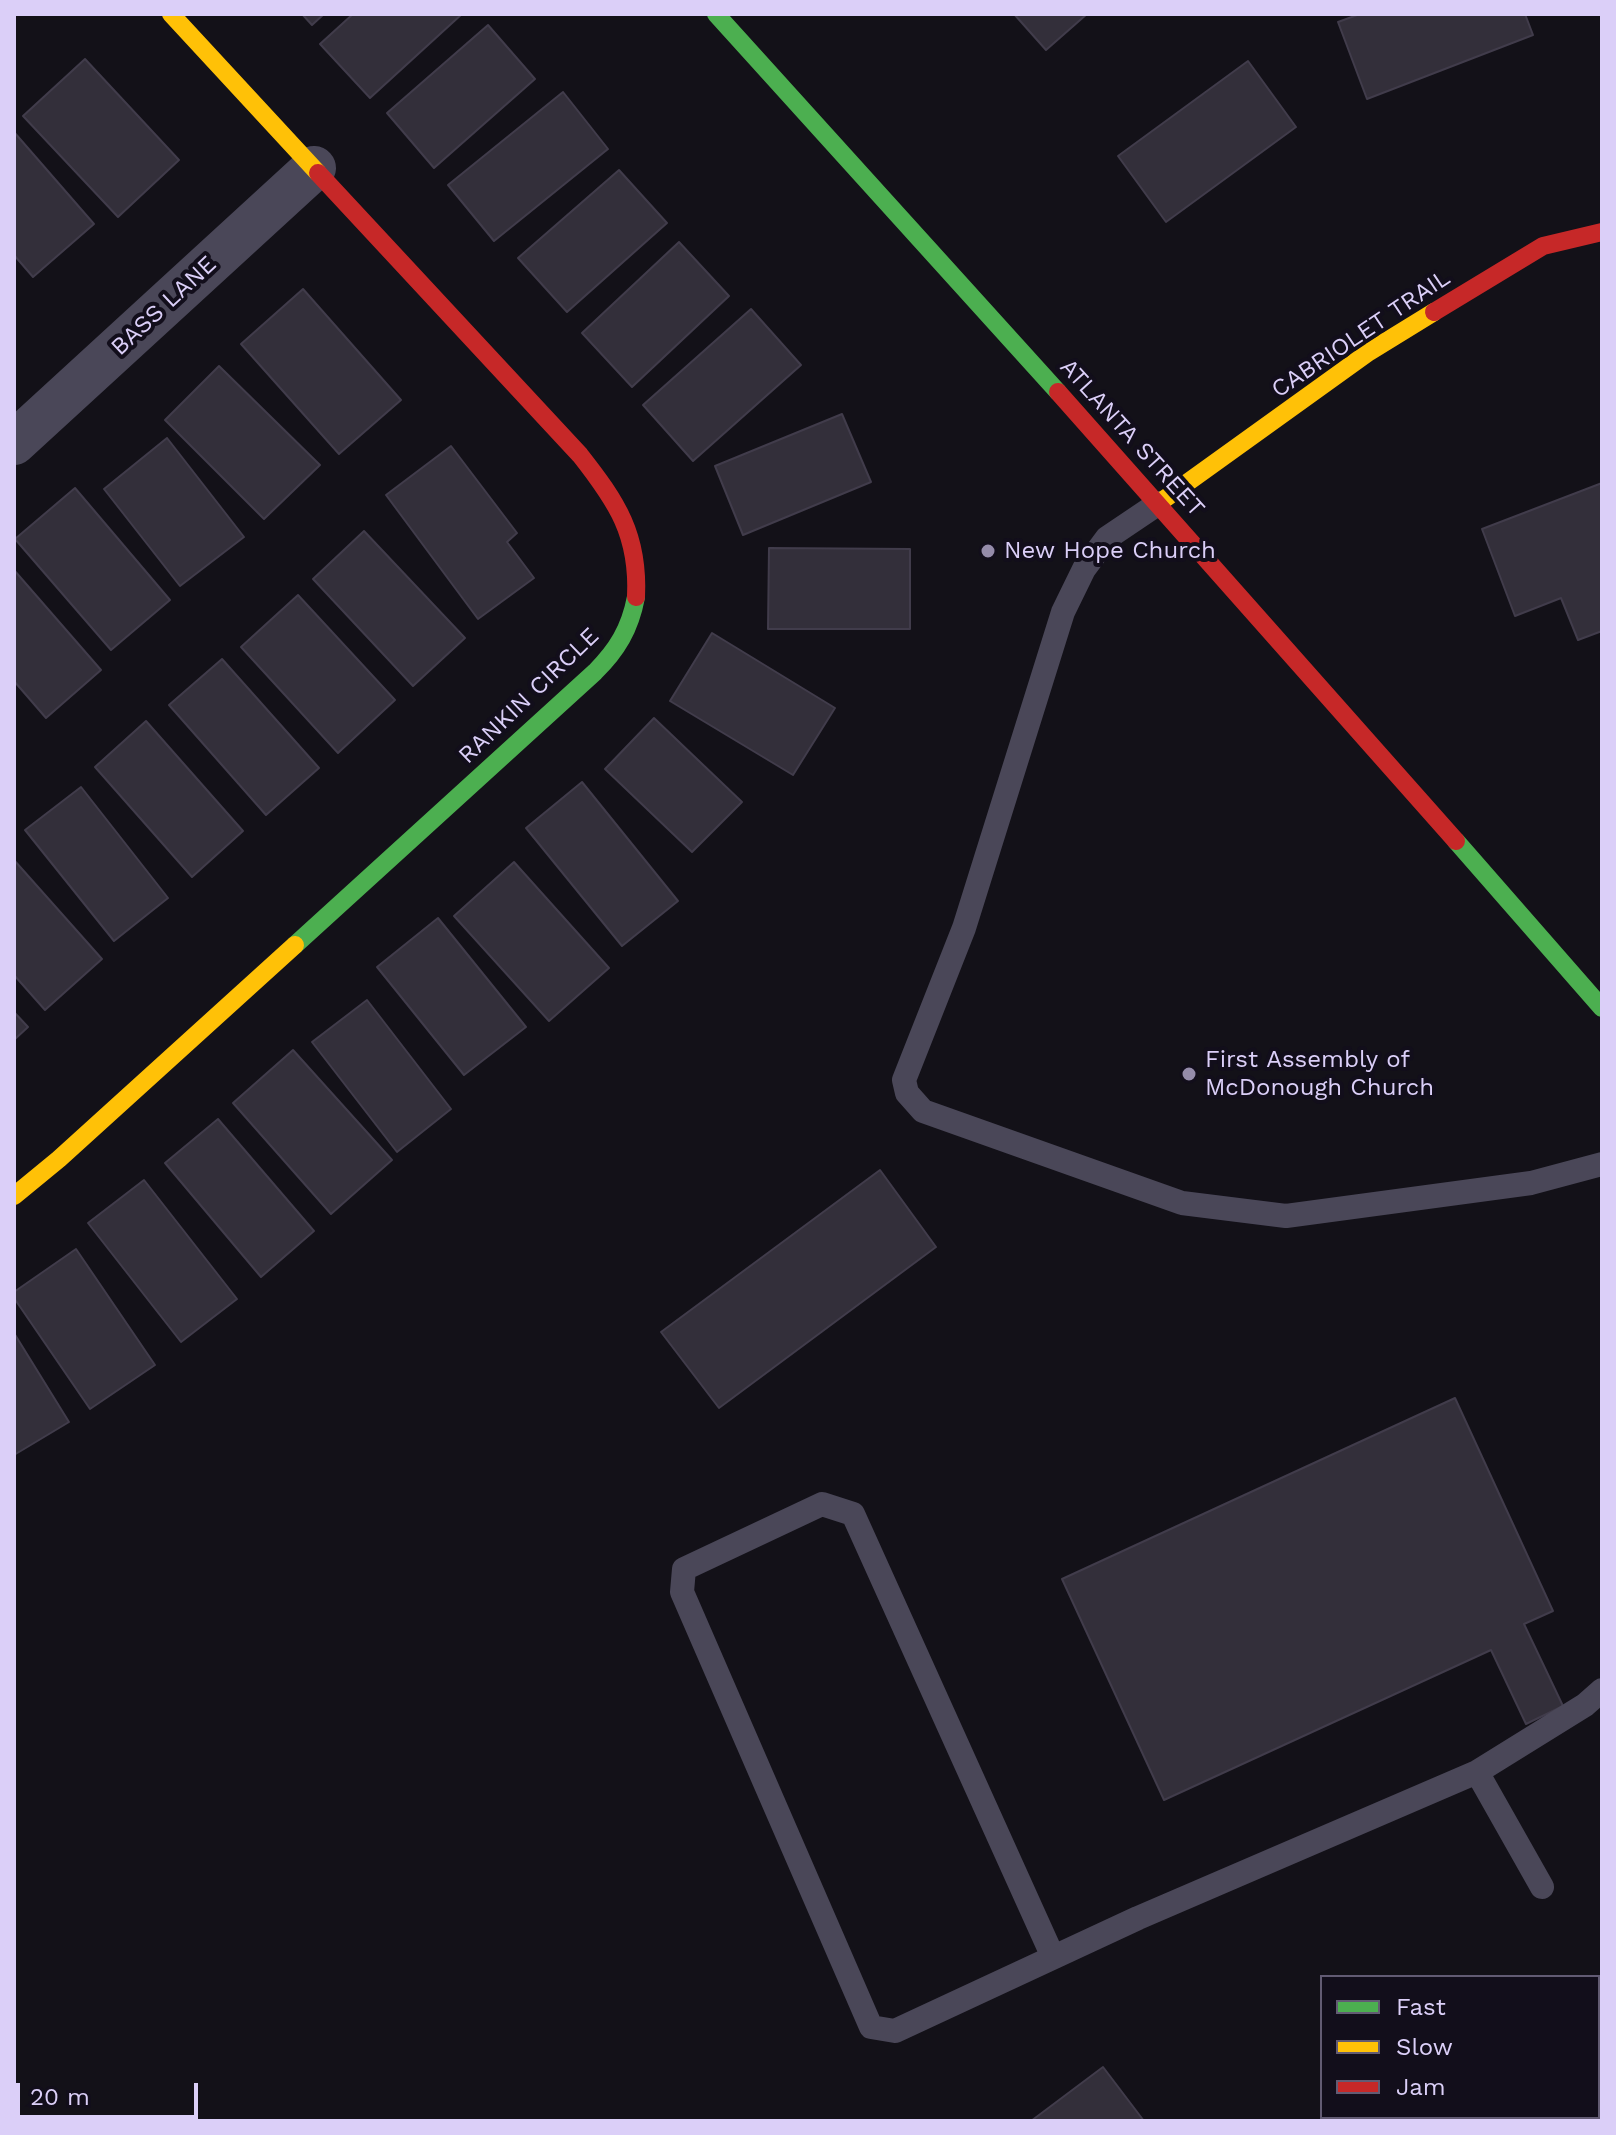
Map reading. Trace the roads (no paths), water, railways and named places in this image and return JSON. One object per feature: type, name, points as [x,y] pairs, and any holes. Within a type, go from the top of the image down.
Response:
[{"type":"street","name":"RANKIN CIRCLE","points":[[14,1196],[71,1149],[604,664],[622,640],[636,593],[635,554],[623,515],[580,455],[171,14]]},
{"type":"street","name":"ATLANTA STREET","points":[[716,14],[1159,503],[1602,1008]]},
{"type":"street","name":"BASS LANE","points":[[14,443],[314,168]]},
{"type":"street","name":"CABRIOLET TRAIL","points":[[1159,503],[1396,336],[1543,246],[1602,232]]},
{"type":"lane","points":[[1159,503],[1107,538],[1084,569],[1063,612],[964,928],[904,1080],[907,1093],[923,1111],[1182,1203],[1286,1216],[1531,1183],[1602,1164]]},
{"type":"lane","points":[[1053,1957],[853,1514],[822,1504],[684,1569],[682,1592],[871,2027],[895,2031],[1053,1957],[1477,1772],[1585,1705],[1602,1690]]},
{"type":"lane","points":[[1477,1772],[1542,1887]]},
{"type":"place","name":"New Hope Church","points":[[988,551]]},
{"type":"place","name":"First Assembly of McDonough Church","points":[[1189,1074]]}]
